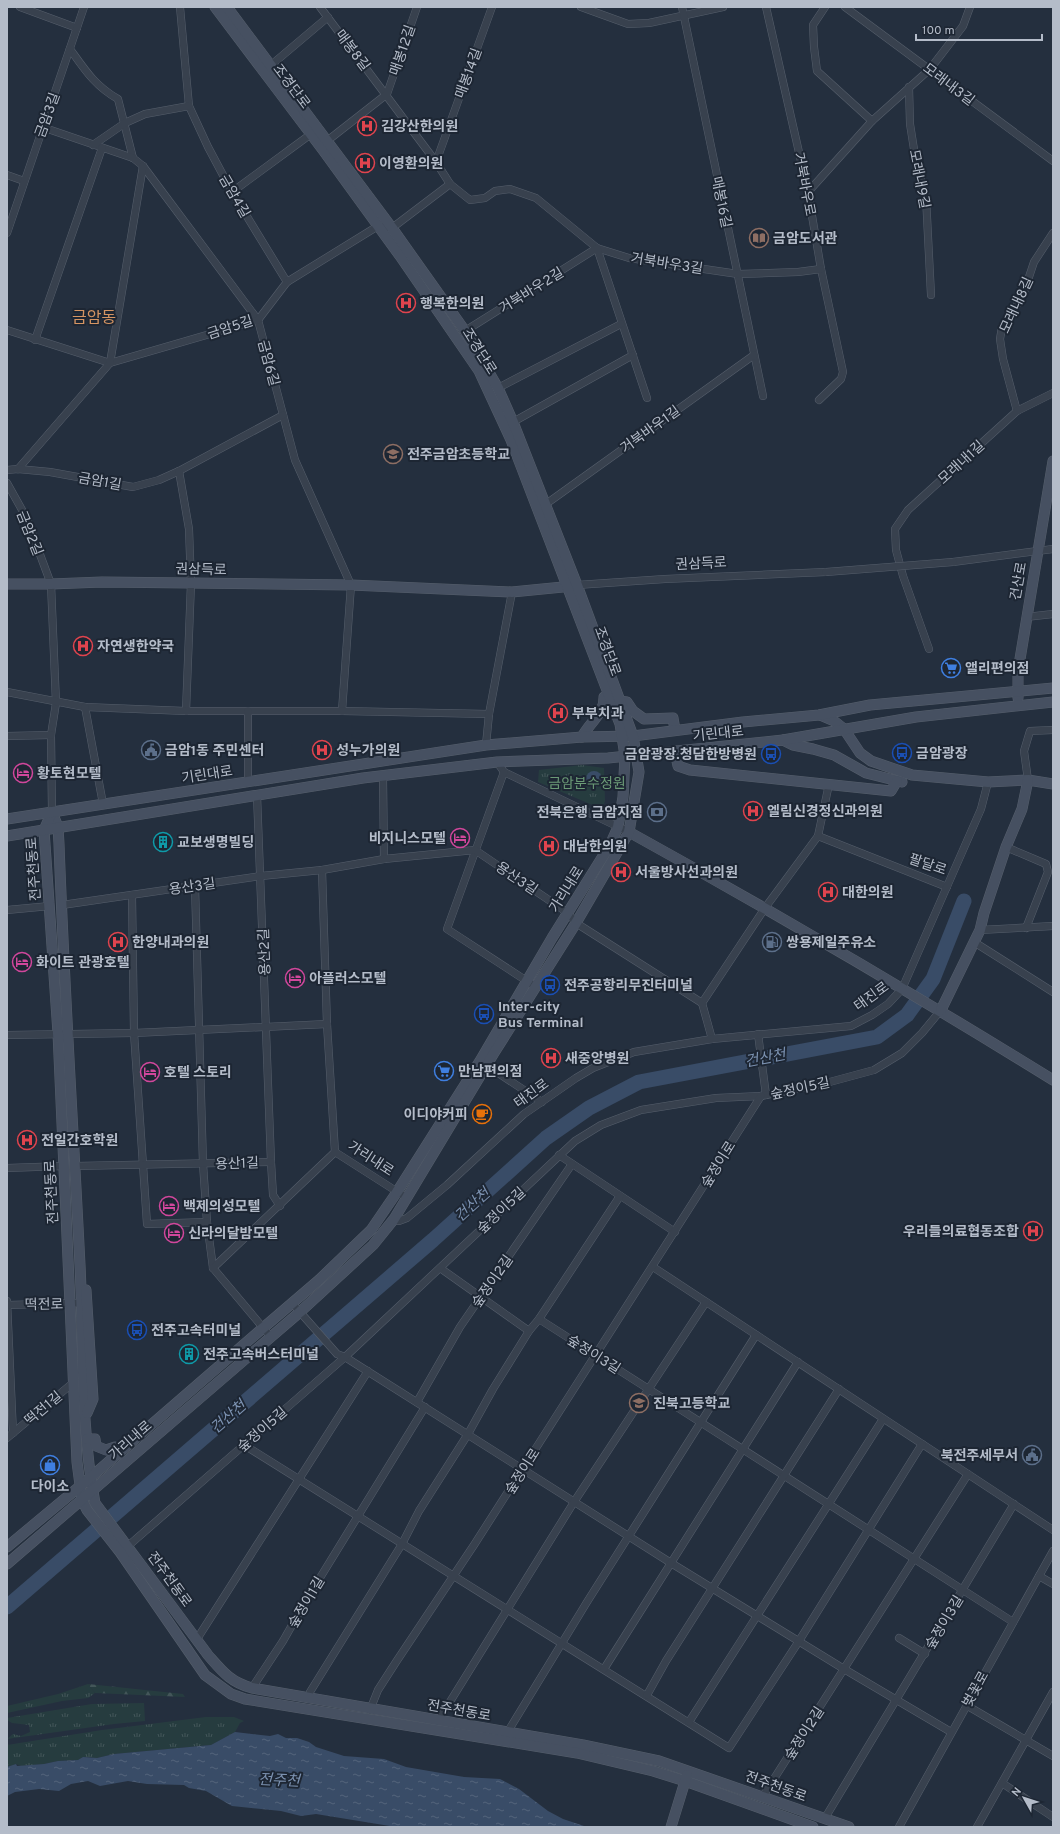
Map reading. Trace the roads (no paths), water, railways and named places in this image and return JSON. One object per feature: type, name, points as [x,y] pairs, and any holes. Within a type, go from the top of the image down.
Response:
[{"type":"street","points":[[20,7],[77,28]]},
{"type":"street","name":"금암3길","points":[[7,233],[84,7]]},
{"type":"street","name":"금암4길","points":[[180,7],[189,106],[208,147],[232,192],[287,282]]},
{"type":"street","name":"조경단로","points":[[216,7],[378,226],[479,371],[573,586],[619,701],[628,736]]},
{"type":"street","name":"조경단로","points":[[227,7],[392,228],[465,331],[498,388],[546,504],[609,694],[620,724],[628,736]]},
{"type":"street","name":"매봉8길","points":[[320,7],[387,94]]},
{"type":"street","name":"매봉12길","points":[[327,141],[387,94],[417,7]]},
{"type":"street","name":"매봉14길","points":[[436,162],[492,7]]},
{"type":"street","points":[[581,7],[628,24],[649,24],[723,7]]},
{"type":"street","name":"매봉16길","points":[[682,7],[763,396]]},
{"type":"street","name":"거북바우로","points":[[766,7],[808,192],[821,269],[843,372],[841,378],[819,400]]},
{"type":"street","points":[[825,7],[813,25],[817,71],[872,121]]},
{"type":"street","name":"모래내3길","points":[[845,7],[1053,161]]},
{"type":"street","points":[[808,192],[872,121],[930,69],[963,26],[970,7]]},
{"type":"street","name":"조경단로","points":[[270,66],[328,18]]},
{"type":"street","points":[[70,49],[99,86],[118,99],[133,158]]},
{"type":"street","name":"모래내9길","points":[[909,87],[910,124],[916,162],[926,197],[931,295]]},
{"type":"street","name":"매봉12길","points":[[387,94],[450,184]]},
{"type":"street","points":[[93,145],[125,123],[145,114],[189,106]]},
{"type":"street","name":"금암6길","points":[[42,127],[133,158],[143,166],[258,320],[295,460],[351,585]]},
{"type":"street","points":[[232,192],[311,134]]},
{"type":"street","points":[[35,340],[102,148]]},
{"type":"street","points":[[7,470],[18,469],[110,363],[143,166]]},
{"type":"street","points":[[7,174],[24,181]]},
{"type":"street","points":[[378,226],[392,228],[450,184]]},
{"type":"street","name":"거북바우3길","points":[[450,184],[470,200],[485,198],[496,191],[510,189],[536,198],[596,248],[629,258],[738,274],[798,272],[821,269]]},
{"type":"street","name":"금암5길","points":[[110,363],[258,320],[287,282],[378,226]]},
{"type":"street","name":"모래내8길","points":[[1017,411],[1003,359],[1000,339],[1002,327],[1024,292],[1034,262],[1053,232]]},
{"type":"street","points":[[596,248],[647,398]]},
{"type":"street","name":"거북바우2길","points":[[465,331],[596,248]]},
{"type":"street","points":[[498,388],[621,324]]},
{"type":"street","points":[[7,330],[110,363]]},
{"type":"street","points":[[513,422],[633,355]]},
{"type":"street","name":"거북바우1길","points":[[546,504],[754,355]]},
{"type":"street","name":"모래내1길","points":[[929,649],[903,576],[896,550],[895,529],[908,510],[1017,411],[1053,393]]},
{"type":"street","name":"금암1길","points":[[18,469],[50,472],[133,486],[159,480],[179,471],[282,415]]},
{"type":"street","name":"건산로","points":[[1018,706],[1018,671],[1053,461]]},
{"type":"street","points":[[179,471],[189,529],[191,583],[186,711]]},
{"type":"street","name":"금암2길","points":[[7,483],[26,517],[51,584]]},
{"type":"street","name":"권삼득로","points":[[7,584],[102,582],[351,585],[512,592],[665,579],[826,572],[953,562],[1053,549]]},
{"type":"street","points":[[51,584],[56,703],[51,735],[52,812]]},
{"type":"street","points":[[342,711],[351,585]]},
{"type":"street","points":[[486,745],[490,714],[512,592]]},
{"type":"street","points":[[1026,617],[1053,614]]},
{"type":"street","name":"기린대로","points":[[7,818],[486,745],[582,737],[628,736],[819,715],[870,705],[1053,688]]},
{"type":"street","points":[[7,692],[56,703],[85,707],[186,711],[342,711],[490,714]]},
{"type":"street","points":[[582,737],[588,726],[599,714],[604,702],[604,696],[609,694]]},
{"type":"street","points":[[619,701],[627,702],[633,711],[644,719],[673,718],[675,730]]},
{"type":"street","name":"기린대로","points":[[7,836],[383,776],[497,762],[675,752],[783,740],[916,716],[1053,702]]},
{"type":"street","points":[[85,707],[103,804]]},
{"type":"street","points":[[248,712],[248,782]]},
{"type":"street","points":[[819,715],[834,721],[844,729],[860,753],[872,762],[912,775],[988,782],[1028,780],[1053,784]]},
{"type":"street","points":[[937,1009],[980,930],[984,913],[1006,847],[1022,809],[1028,780],[1024,751],[1030,731],[1053,730]]},
{"type":"street","points":[[7,736],[51,735]]},
{"type":"street","name":"가리내로","points":[[7,1547],[91,1477],[292,1303],[371,1230],[536,987],[576,923],[629,832],[639,772],[636,755],[628,736]]},
{"type":"street","name":"가리내로","points":[[7,1564],[270,1336],[303,1314],[373,1246],[394,1219],[483,1063],[527,981],[610,845],[618,826],[623,797],[625,756],[628,736]]},
{"type":"street","points":[[783,740],[793,746],[826,752],[866,773],[903,782],[912,775]]},
{"type":"street","points":[[675,752],[678,766],[690,770],[892,791],[898,780]]},
{"type":"street","points":[[497,762],[504,772],[629,832]]},
{"type":"street","points":[[504,772],[447,929],[536,987]]},
{"type":"street","points":[[383,776],[384,859]]},
{"type":"street","name":"팔달로","points":[[818,836],[947,887],[981,809],[988,782]]},
{"type":"street","points":[[712,1039],[702,1003],[764,908],[818,836],[829,784]]},
{"type":"street","points":[[257,795],[261,876]]},
{"type":"street","name":"전주천동로","points":[[52,812],[58,827],[62,905],[64,1166],[87,1439],[93,1491],[96,1503],[206,1675],[231,1694],[245,1699],[577,1753],[653,1771],[684,1784],[813,1827]]},
{"type":"street","name":"전주천동로","points":[[52,812],[44,830],[75,1166],[80,1267],[75,1303],[74,1382],[80,1485],[82,1500],[87,1510],[124,1546],[226,1675],[238,1684],[252,1688],[370,1710],[583,1745],[659,1761],[849,1827]]},
{"type":"street","name":"태진로","points":[[629,832],[764,908],[905,991]]},
{"type":"street","points":[[1006,847],[1046,864],[1048,872],[1026,928]]},
{"type":"street","name":"용산3길","points":[[62,905],[261,876],[322,870],[384,859],[475,850],[568,913],[576,923]]},
{"type":"street","points":[[322,870],[323,948],[335,1152]]},
{"type":"street","name":"용산2길","points":[[261,876],[269,1094]]},
{"type":"street","points":[[195,886],[198,1031]]},
{"type":"street","name":"태진로","points":[[394,1219],[399,1221],[407,1218],[524,1114],[576,1078],[613,1059],[634,1052],[712,1039],[759,1038],[851,1026],[872,1015],[905,991],[947,887]]},
{"type":"street","points":[[132,895],[134,1033],[147,1224],[207,1222]]},
{"type":"street","points":[[7,910],[50,906]]},
{"type":"street","name":"가리내로","points":[[576,923],[702,1003]]},
{"type":"street","points":[[980,930],[1053,926]]},
{"type":"street","points":[[974,942],[1053,992]]},
{"type":"street","points":[[905,991],[1053,1080]]},
{"type":"street","name":"숲정이5길","points":[[124,1546],[244,1445],[345,1357],[575,1141],[601,1125],[641,1110],[716,1098],[764,1096],[826,1083],[874,1070],[902,1053],[922,1033],[937,1009]]},
{"type":"street","points":[[7,1034],[198,1031],[327,1024]]},
{"type":"street","name":"용산1길","points":[[198,1031],[203,1164],[207,1222],[213,1268]]},
{"type":"street","points":[[759,1038],[765,1083],[764,1096]]},
{"type":"street","points":[[483,1063],[542,1102]]},
{"type":"street","name":"용산1길","points":[[269,1094],[273,1195],[280,1206]]},
{"type":"street","name":"숲정이로","points":[[370,1710],[378,1690],[454,1576],[764,1096]]},
{"type":"street","name":"가리내로","points":[[213,1268],[280,1206],[335,1152],[407,1198]]},
{"type":"street","points":[[559,1155],[675,1232]]},
{"type":"street","name":"용산1길","points":[[75,1166],[142,1166],[271,1162]]},
{"type":"street","name":"숲정이2길","points":[[417,1402],[435,1368],[481,1297],[572,1164]]},
{"type":"street","points":[[7,1168],[64,1166]]},
{"type":"street","points":[[309,1699],[310,1692],[402,1544],[427,1497],[468,1434],[529,1331],[539,1319],[620,1196]]},
{"type":"street","points":[[80,1267],[85,1268],[93,1399],[86,1415]]},
{"type":"street","points":[[653,1267],[1053,1530]]},
{"type":"street","points":[[213,1268],[270,1336]]},
{"type":"street","points":[[440,1268],[529,1331]]},
{"type":"street","name":"떡전로","points":[[7,1300],[7,1305],[75,1303]]},
{"type":"street","points":[[438,1721],[574,1502],[706,1302]]},
{"type":"street","points":[[292,1303],[337,1354],[345,1357],[368,1371],[468,1434],[522,1471],[670,1563],[951,1732]]},
{"type":"street","name":"떡전1길","points":[[7,1305],[13,1433]]},
{"type":"street","name":"숲정이3길","points":[[539,1319],[1013,1622]]},
{"type":"street","points":[[507,1733],[628,1536],[756,1335]]},
{"type":"street","points":[[604,1669],[798,1362]]},
{"type":"street","points":[[197,1639],[368,1371]]},
{"type":"street","name":"떡전1길","points":[[7,1438],[74,1382]]},
{"type":"street","points":[[647,1695],[666,1661],[839,1389]]},
{"type":"street","name":"숲정이1길","points":[[252,1688],[359,1516],[392,1458],[425,1407]]},
{"type":"street","points":[[689,1722],[883,1419]]},
{"type":"street","points":[[87,1439],[95,1439],[96,1446],[106,1450],[115,1447],[119,1453]]},
{"type":"street","points":[[244,1445],[730,1748],[799,1641],[922,1444]]},
{"type":"street","points":[[914,1559],[968,1474]]},
{"type":"street","name":"숲정이3길","points":[[925,1654],[1014,1504]]},
{"type":"street","name":"벚꽃로","points":[[899,1827],[1053,1551]]},
{"type":"street","name":"숲정이2길","points":[[763,1796],[914,1559]]},
{"type":"street","points":[[1039,1576],[1053,1584]]},
{"type":"street","points":[[825,1818],[925,1654],[899,1638]]},
{"type":"street","points":[[977,1827],[1053,1692]]},
{"type":"street","points":[[966,1706],[1053,1756]]},
{"type":"street","points":[[671,1827],[688,1771]]},
{"type":"street","points":[[1002,1783],[1053,1817]]},
{"type":"water","points":[[591,771],[597,771],[602,776],[600,785],[597,787],[591,787],[586,782],[586,776]]},
{"type":"water","name":"전주천","points":[[235,1732],[270,1736],[278,1734],[286,1738],[297,1738],[309,1742],[316,1747],[344,1756],[384,1759],[406,1767],[464,1777],[500,1779],[519,1789],[548,1811],[563,1819],[587,1827],[396,1827],[316,1814],[301,1816],[281,1811],[232,1806],[206,1791],[189,1788],[184,1785],[147,1784],[128,1781],[100,1786],[88,1781],[71,1784],[59,1791],[39,1789],[15,1792],[7,1796],[7,1767],[16,1764],[17,1766],[44,1764],[58,1761],[78,1760],[83,1757],[97,1758],[114,1754],[211,1745]]},
{"type":"waterway","name":"건산천","points":[[7,1607],[433,1240],[546,1138],[589,1108],[639,1082],[877,1037],[907,1015],[933,979],[964,901]]},
{"type":"place","name":"김강산한의원","points":[[367,126]]},
{"type":"place","name":"이영환의원","points":[[365,163]]},
{"type":"place","name":"금암도서관","points":[[759,238]]},
{"type":"place","name":"행복한의원","points":[[406,303]]},
{"type":"place","name":"전주금암초등학교","points":[[393,454]]},
{"type":"place","name":"자연생한약국","points":[[83,646]]},
{"type":"place","name":"앨리편의점","points":[[951,668]]},
{"type":"place","name":"부부치과","points":[[558,713]]},
{"type":"place","name":"금암1동 주민센터","points":[[151,750]]},
{"type":"place","name":"성누가의원","points":[[322,750]]},
{"type":"place","name":"금암광장","points":[[902,753]]},
{"type":"place","name":"금암광장.청담한방병원","points":[[771,754]]},
{"type":"place","name":"황토현모텔","points":[[23,773]]},
{"type":"place","name":"엘림신경정신과의원","points":[[753,811]]},
{"type":"place","name":"전북은행 금암지점","points":[[657,812]]},
{"type":"place","name":"비지니스모텔","points":[[460,838]]},
{"type":"place","name":"교보생명빌딩","points":[[163,842]]},
{"type":"place","name":"대남한의원","points":[[549,846]]},
{"type":"place","name":"서울방사선과의원","points":[[621,872]]},
{"type":"place","name":"대한의원","points":[[828,892]]},
{"type":"place","name":"한양내과의원","points":[[118,942]]},
{"type":"place","name":"쌍용제일주유소","points":[[772,942]]},
{"type":"place","name":"화이트 관광호텔","points":[[22,962]]},
{"type":"place","name":"아플러스모텔","points":[[295,978]]},
{"type":"place","name":"전주공항리무진터미널","points":[[550,985]]},
{"type":"place","name":"Inter-city Bus Terminal","points":[[484,1014]]},
{"type":"place","name":"새중앙병원","points":[[551,1058]]},
{"type":"place","name":"만남편의점","points":[[444,1071]]},
{"type":"place","name":"호텔 스토리","points":[[150,1072]]},
{"type":"place","name":"이디야커피","points":[[482,1114]]},
{"type":"place","name":"전일간호학원","points":[[27,1140]]},
{"type":"place","name":"백제의성모텔","points":[[169,1206]]},
{"type":"place","name":"우리들의료협동조합","points":[[1033,1231]]},
{"type":"place","name":"신라의달밤모텔","points":[[174,1233]]},
{"type":"place","name":"전주고속터미널","points":[[137,1330]]},
{"type":"place","name":"전주고속버스터미널","points":[[189,1354]]},
{"type":"place","name":"진북고등학교","points":[[639,1403]]},
{"type":"place","name":"북전주세무서","points":[[1032,1455]]},
{"type":"place","name":"다이소","points":[[50,1465]]},
{"type":"district","name":"금암동","points":[[94,317]]},
{"type":"park label","name":"금암분수정원","points":[[587,783]]}]
